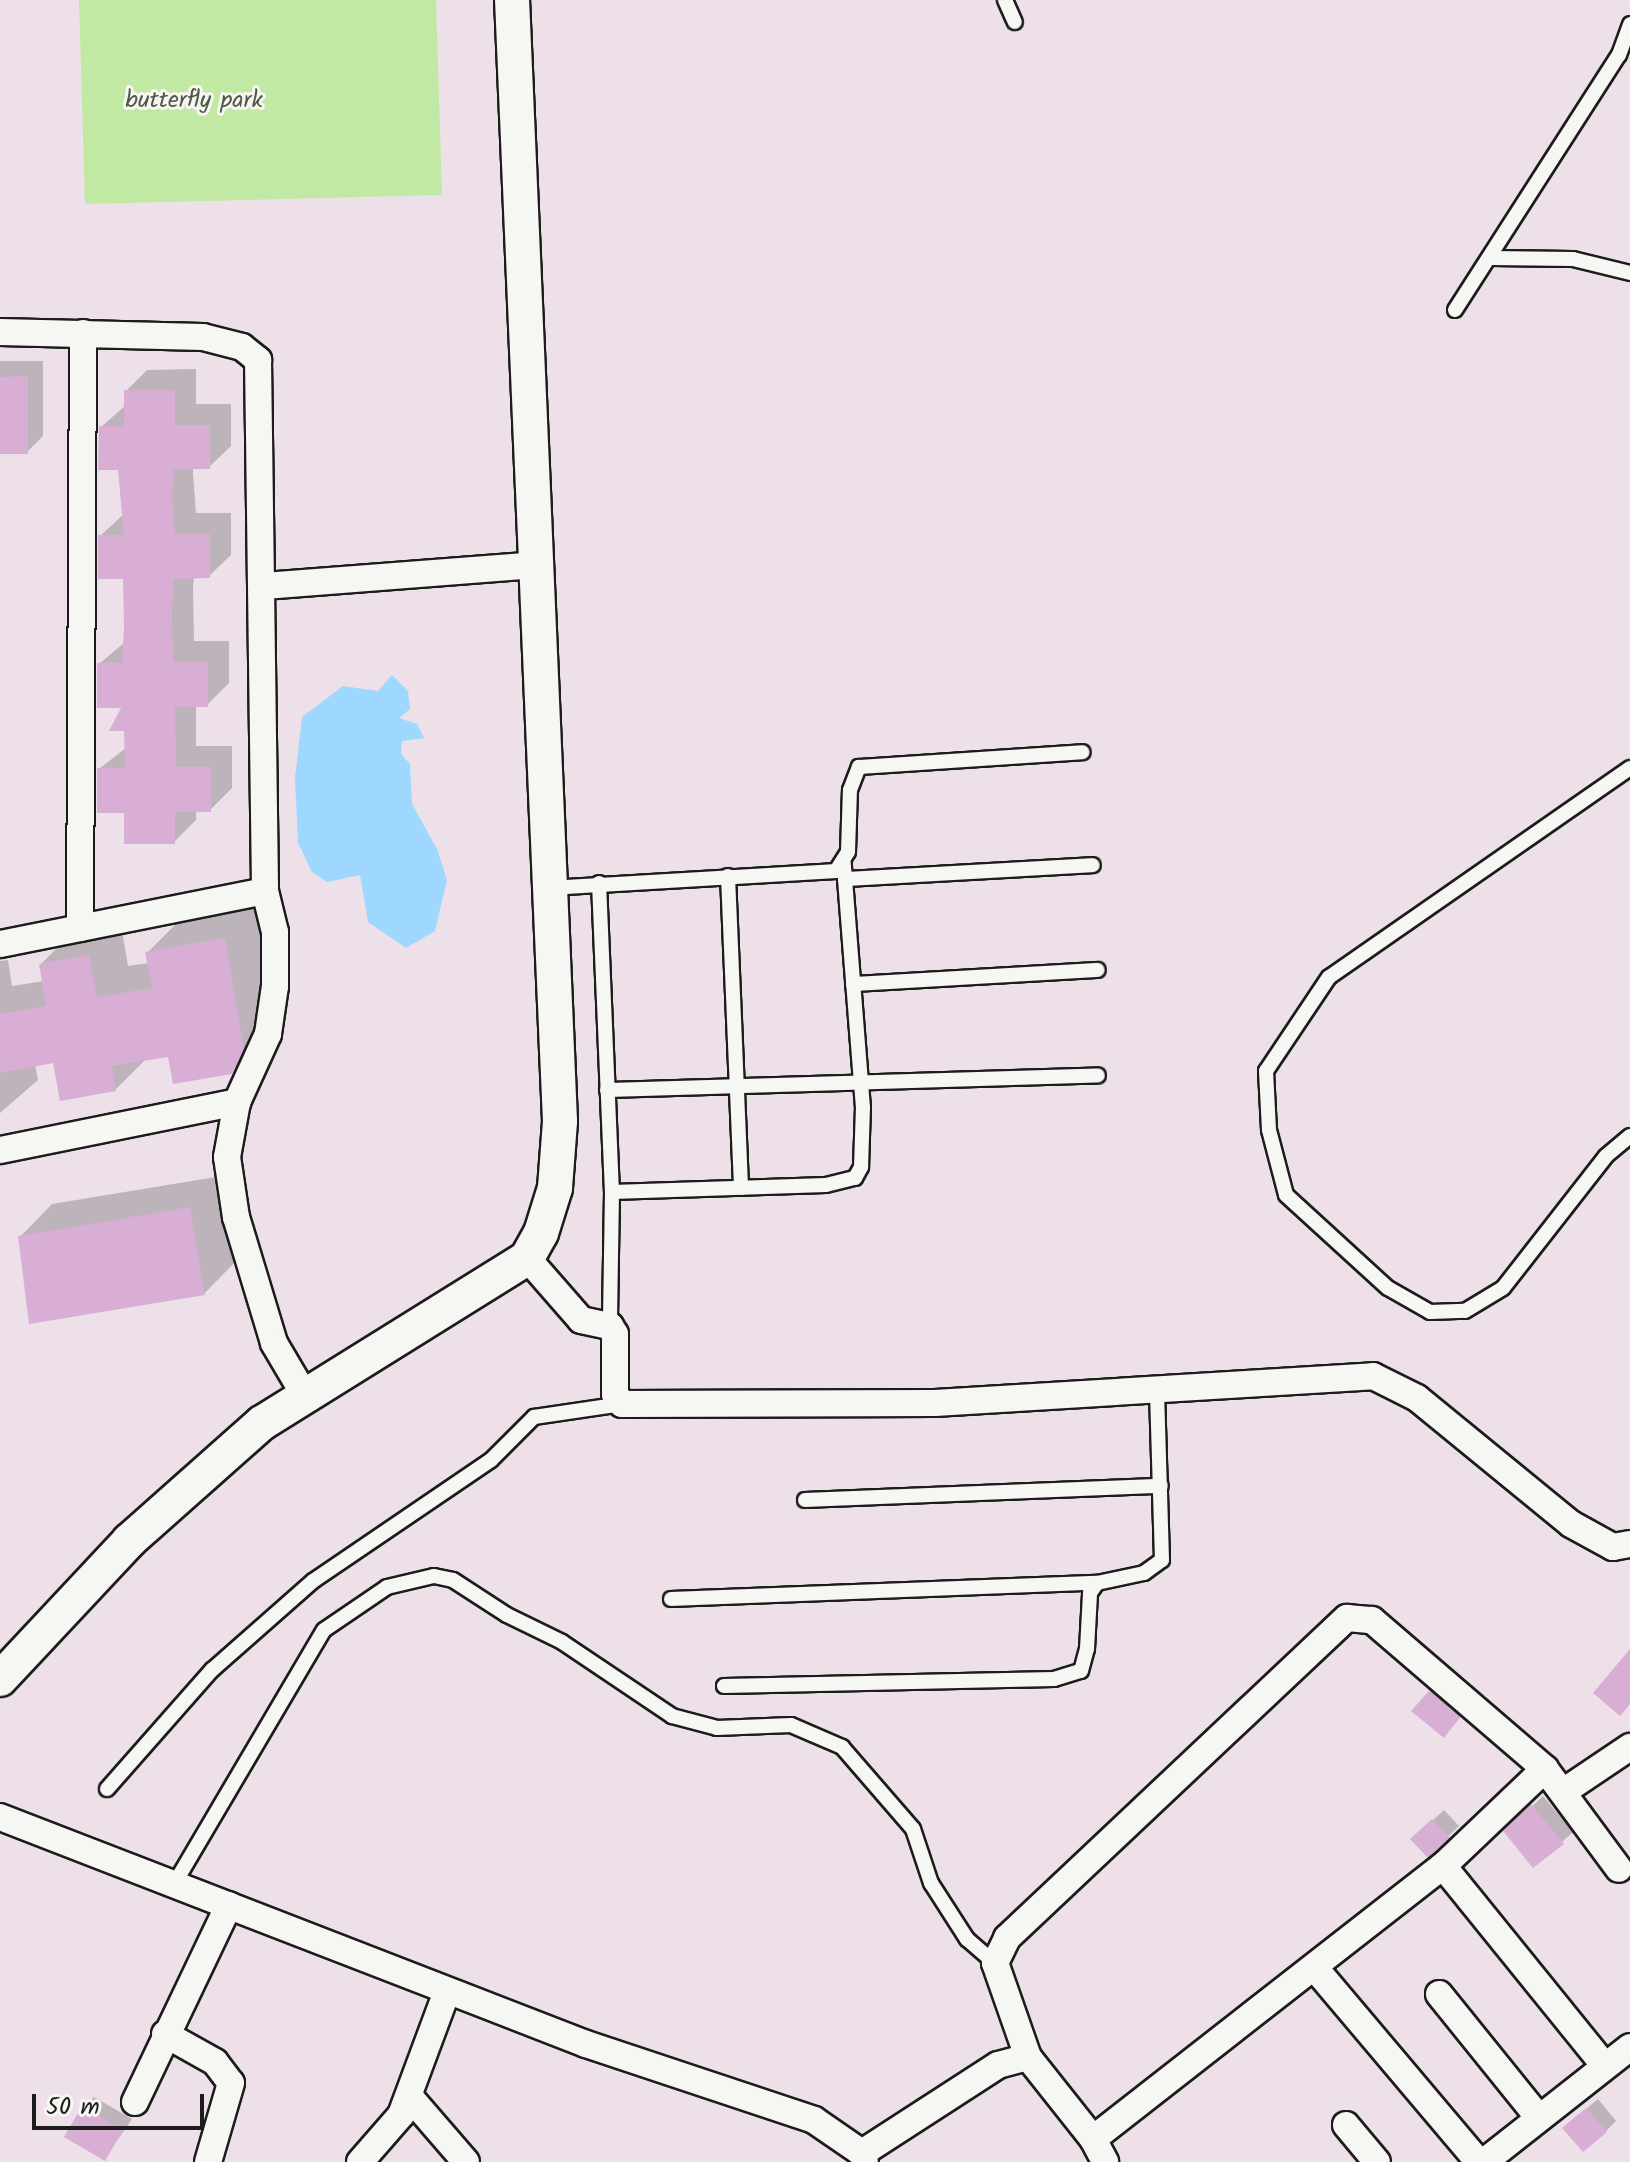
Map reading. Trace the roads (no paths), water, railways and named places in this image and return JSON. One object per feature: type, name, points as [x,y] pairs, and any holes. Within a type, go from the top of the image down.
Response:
[{"type":"street","points":[[0,1679],[129,1541],[262,1423],[304,1394],[527,1258],[541,1233],[558,1161],[512,0]]},
{"type":"street","points":[[0,332],[203,337],[242,347],[258,360],[264,586],[265,891],[275,932],[275,986],[268,1034],[237,1102],[227,1157],[236,1217],[274,1343],[304,1394]]},
{"type":"street","points":[[80,928],[83,333]]},
{"type":"street","points":[[264,586],[535,565]]},
{"type":"street","points":[[0,944],[265,891]]},
{"type":"street","points":[[0,1150],[237,1102]]},
{"type":"street","points":[[527,1258],[581,1320],[610,1326],[615,1334],[615,1394],[622,1404],[935,1403],[1157,1392],[1354,1376],[1393,1382],[1571,1524],[1624,1551]]},
{"type":"street","points":[[1545,1769],[1443,1866],[1314,1967],[1099,2150],[1028,2057],[995,1963],[1007,1938],[1347,1618],[1372,1620],[1545,1769],[1619,1869]]},
{"type":"street","points":[[1563,1792],[1630,1747]]},
{"type":"street","points":[[0,1817],[176,1881],[447,1991],[814,2120],[864,2158],[998,2065],[1028,2057]]},
{"type":"street","points":[[1443,1866],[1605,2066]]},
{"type":"street","points":[[135,2102],[229,1905]]},
{"type":"street","points":[[1314,1967],[1481,2162],[1630,2047]]},
{"type":"street","points":[[360,2162],[389,2133],[409,2096],[447,1991]]},
{"type":"street","points":[[1439,1994],[1539,2118]]},
{"type":"street","points":[[165,2034],[215,2062],[231,2083],[208,2162]]},
{"type":"street","points":[[409,2096],[466,2162]]},
{"type":"street","points":[[1346,2125],[1377,2162]]},
{"type":"lane","points":[[1005,0],[1015,22]]},
{"type":"lane","points":[[1455,310],[1619,55],[1630,24]]},
{"type":"lane","points":[[1491,258],[1573,259],[1630,273]]},
{"type":"lane","points":[[612,1192],[826,1185],[855,1178],[863,1148],[861,1079],[845,872],[850,790],[859,767],[1082,752]]},
{"type":"lane","points":[[1630,768],[1329,977],[1266,1071],[1269,1130],[1286,1195],[1388,1288],[1430,1312],[1465,1311],[1503,1288],[1606,1156],[1630,1136]]},
{"type":"lane","points":[[549,888],[728,876],[1093,865]]},
{"type":"lane","points":[[728,876],[741,1188]]},
{"type":"lane","points":[[599,883],[612,1192],[610,1326]]},
{"type":"lane","points":[[853,984],[1098,970]]},
{"type":"lane","points":[[607,1090],[861,1079],[1098,1075]]},
{"type":"lane","points":[[671,1599],[1097,1583],[1156,1569],[1162,1560],[1157,1392]]},
{"type":"lane","points":[[107,1789],[212,1670],[313,1581],[491,1460],[534,1417],[622,1404]]},
{"type":"lane","points":[[805,1500],[1161,1486]]},
{"type":"lane","points":[[176,1881],[324,1630],[387,1587],[434,1576],[453,1580],[507,1615],[562,1642],[672,1716],[717,1728],[791,1725],[842,1747],[913,1829],[931,1883],[967,1939],[995,1963]]},
{"type":"lane","points":[[724,1686],[1069,1678],[1086,1661],[1088,1607],[1097,1583]]},
{"type":"water","points":[[392,675],[408,691],[410,709],[399,718],[417,724],[424,738],[402,741],[401,754],[410,764],[412,804],[437,849],[447,880],[435,931],[406,948],[368,922],[360,875],[327,882],[312,872],[298,843],[295,778],[302,717],[343,686],[378,691]]},
{"type":"park label","name":"butterfly park","points":[[194,101]]}]
